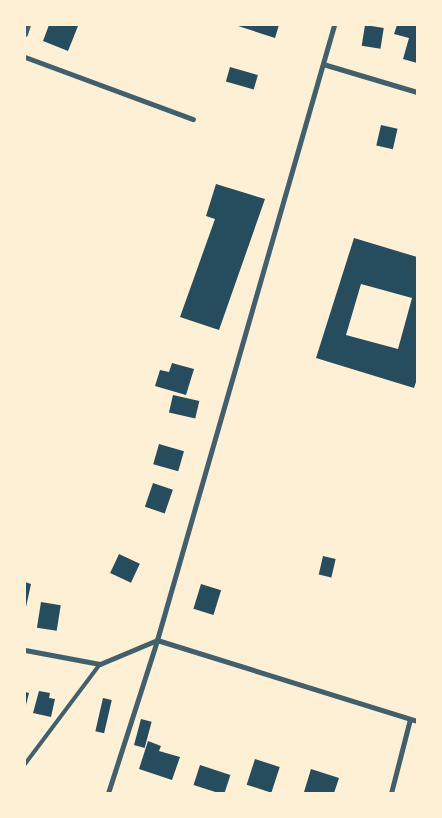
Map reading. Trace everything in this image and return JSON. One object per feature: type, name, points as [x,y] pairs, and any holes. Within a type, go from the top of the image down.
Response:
[{"type":"street","points":[[25,34],[28,25]]},
{"type":"street","points":[[108,793],[157,640],[334,25]]},
{"type":"street","points":[[25,57],[193,119]]},
{"type":"street","points":[[323,64],[417,92]]},
{"type":"street","points":[[25,650],[100,664],[157,640],[417,721]]},
{"type":"street","points":[[391,793],[410,719]]},
{"type":"lane","points":[[25,764],[100,664]]},
{"type":"building","points":[[49,25],[78,26],[68,51],[43,41]]},
{"type":"building","points":[[235,25],[279,25],[275,38]]},
{"type":"building","points":[[365,25],[384,28],[380,49],[362,46]]},
{"type":"building","points":[[397,25],[417,25],[417,63],[403,59],[409,38],[394,34]]},
{"type":"building","points":[[230,67],[258,75],[254,89],[226,81]]},
{"type":"building","points":[[381,125],[398,129],[393,149],[376,145]]},
{"type":"building","points":[[216,184],[265,199],[219,330],[180,317],[215,219],[206,216]]},
{"type":"building","points":[[354,238],[417,257],[417,379],[414,388],[316,358]],"holes":[[[361,284],[412,298],[398,349],[346,335]]]},
{"type":"building","points":[[172,363],[194,369],[186,395],[155,386],[160,370],[169,372]]},
{"type":"building","points":[[173,395],[199,401],[195,419],[169,413]]},
{"type":"building","points":[[159,444],[184,451],[178,471],[153,464]]},
{"type":"building","points":[[153,483],[173,490],[165,513],[145,507]]},
{"type":"building","points":[[119,554],[140,564],[131,583],[110,573]]},
{"type":"building","points":[[323,556],[336,559],[331,577],[319,575]]},
{"type":"building","points":[[25,582],[31,584],[26,607],[25,607]]},
{"type":"building","points":[[201,584],[221,590],[213,615],[193,609]]},
{"type":"building","points":[[41,602],[61,605],[57,631],[37,628]]},
{"type":"building","points":[[39,691],[50,693],[49,698],[55,699],[51,717],[33,713]]},
{"type":"building","points":[[25,692],[29,693],[26,705],[25,705]]},
{"type":"building","points":[[103,698],[112,700],[104,733],[95,731]]},
{"type":"building","points":[[141,719],[152,722],[145,748],[134,745]]},
{"type":"building","points":[[148,741],[161,746],[159,751],[180,757],[172,780],[139,769]]},
{"type":"building","points":[[255,759],[280,767],[271,793],[247,785]]},
{"type":"building","points":[[200,765],[230,775],[225,793],[218,793],[194,785]]},
{"type":"building","points":[[311,769],[339,778],[334,793],[304,792]]}]
